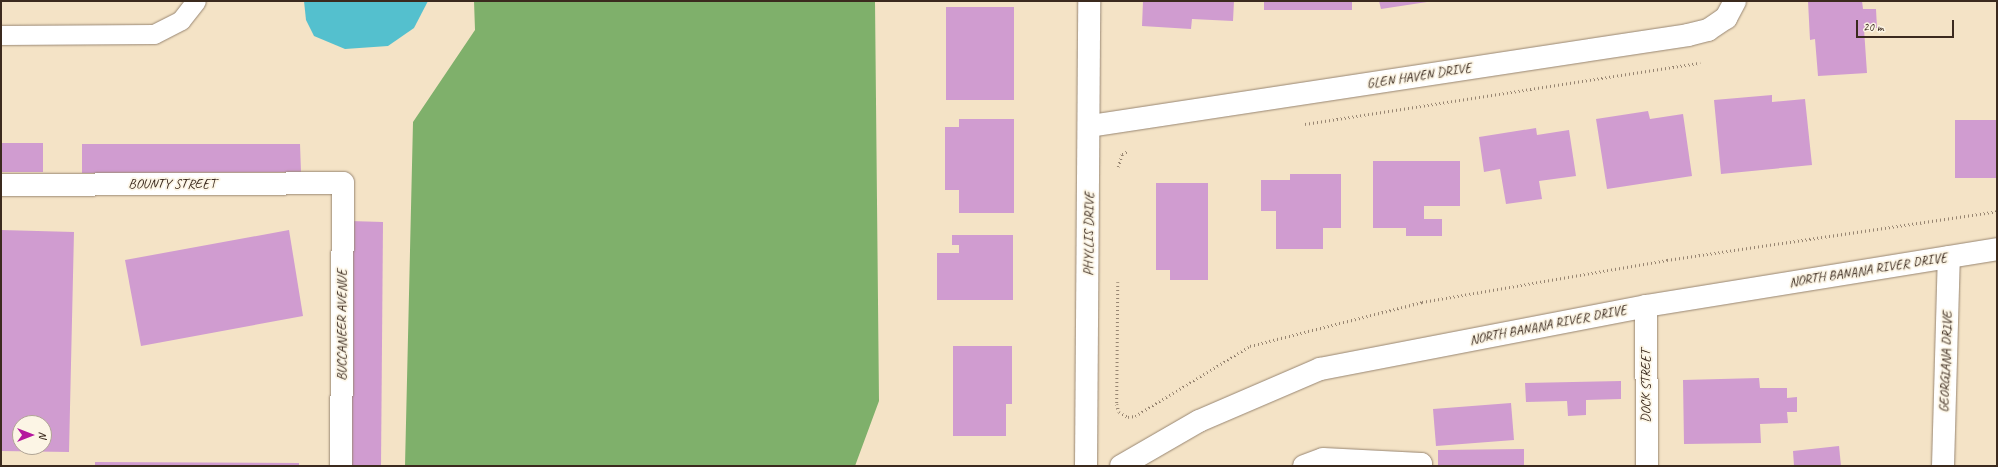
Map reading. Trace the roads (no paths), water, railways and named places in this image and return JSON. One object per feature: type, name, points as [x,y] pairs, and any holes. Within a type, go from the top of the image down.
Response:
[{"type":"street","name":"PHYLLIS DRIVE","points":[[1086,466],[1090,126],[1089,1]]},
{"type":"street","name":"GLEN HAVEN DRIVE","points":[[1090,126],[1688,35],[1708,30],[1726,18],[1735,1]]},
{"type":"street","name":"BOUNTY STREET","points":[[1,185],[343,183]]},
{"type":"street","name":"BUCCANEER AVENUE","points":[[341,466],[343,183]]},
{"type":"street","name":"NORTH BANANA RIVER DRIVE","points":[[1121,466],[1199,420],[1320,369],[1646,306],[1997,249]]},
{"type":"street","name":"GEORGIANA DRIVE","points":[[1943,466],[1949,257]]},
{"type":"street","name":"DOCK STREET","points":[[1646,306],[1647,466]]},
{"type":"street","points":[[1304,466],[1324,459],[1421,464],[1422,466]]},
{"type":"lane","points":[[1,35],[154,34],[181,20],[196,1]]},
{"type":"water","points":[[304,1],[428,1],[414,28],[388,46],[345,49],[314,36],[306,20]]}]
